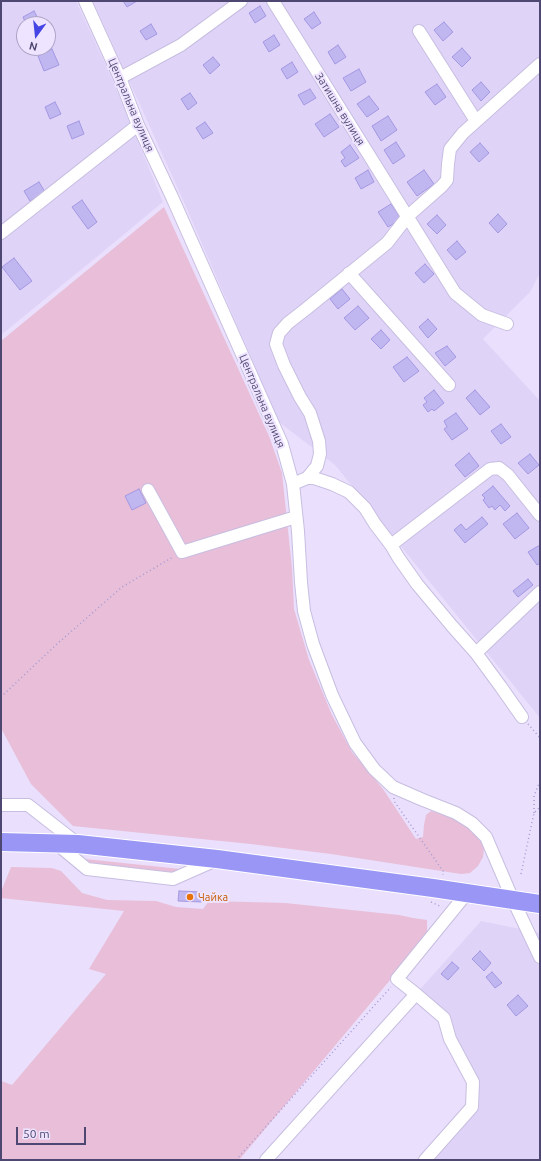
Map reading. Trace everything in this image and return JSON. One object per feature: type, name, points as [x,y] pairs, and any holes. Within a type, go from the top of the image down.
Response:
[{"type":"highway","points":[[1,842],[78,844],[217,859],[540,904]]},
{"type":"street","name":"Центральна вулиця","points":[[85,1],[120,78],[138,125],[172,197],[282,444],[293,484],[304,611],[313,644],[332,695],[355,743],[374,769],[393,786],[456,813],[472,823],[486,837],[513,900],[540,956]]},
{"type":"street","points":[[120,78],[181,45],[241,1]]},
{"type":"street","name":"Затишна вулиця","points":[[273,1],[455,293],[482,314],[507,324]]},
{"type":"street","points":[[419,31],[476,121]]},
{"type":"street","points":[[307,478],[317,466],[320,454],[319,441],[310,413],[284,365],[276,344],[279,333],[288,323],[387,243],[408,216],[448,180],[450,149],[476,121],[540,64]]},
{"type":"street","points":[[1,233],[138,125]]},
{"type":"street","points":[[349,273],[449,385]]},
{"type":"street","points":[[391,545],[490,469],[499,468],[508,475],[540,515]]},
{"type":"street","points":[[293,484],[307,478],[314,478],[349,492],[365,508],[417,584],[476,653],[522,718]]},
{"type":"street","points":[[148,490],[182,552],[296,517]]},
{"type":"street","points":[[476,653],[540,592]]},
{"type":"street","points":[[1,805],[28,805],[78,844]]},
{"type":"street","points":[[57,844],[87,868],[173,879],[217,859]]},
{"type":"street","points":[[425,1160],[472,1107],[473,1082],[450,1039],[444,1018],[397,979],[467,893]]},
{"type":"street","points":[[266,1160],[416,994]]},
{"type":"path","points":[[1,697],[57,644],[122,587],[182,552]]},
{"type":"path","points":[[522,718],[540,738]]},
{"type":"path","points":[[521,874],[534,813],[534,796],[540,781]]},
{"type":"path","points":[[393,786],[394,800],[443,871],[443,876]]},
{"type":"path","points":[[534,813],[540,807]]},
{"type":"path","points":[[236,1160],[397,979]]},
{"type":"shaded area","points":[[1,1],[76,1],[114,83],[163,202],[1,335]]},
{"type":"shaded area","points":[[93,1],[540,1],[540,273],[530,292],[483,339],[540,401],[540,718],[335,465],[279,422],[183,200]]},
{"type":"shaded area","points":[[164,207],[269,436],[282,473],[292,568],[294,609],[309,660],[332,715],[352,752],[383,789],[416,839],[423,837],[426,815],[431,811],[447,816],[466,826],[479,837],[484,848],[483,857],[478,866],[470,873],[461,874],[331,854],[251,844],[73,826],[31,784],[1,728],[1,341]]},
{"type":"shaded area","points":[[85,859],[180,869],[175,874],[89,864]]},
{"type":"shaded area","points":[[11,867],[52,868],[61,871],[82,893],[107,900],[156,901],[176,907],[203,909],[209,901],[285,903],[399,915],[427,920],[427,936],[239,1160],[1,1160],[1,1081],[12,1085],[106,974],[89,969],[124,911],[1,898],[1,892]]},
{"type":"shaded area","points":[[481,921],[540,933],[540,1160],[425,1160],[472,1107],[473,1082],[444,1018],[416,994]]},
{"type":"building","points":[[123,1],[137,1],[127,7]]},
{"type":"building","points":[[260,6],[266,16],[255,23],[249,13]]},
{"type":"building","points":[[34,11],[37,16],[25,16]]},
{"type":"building","points":[[314,12],[321,23],[312,29],[304,19]]},
{"type":"building","points":[[444,22],[453,32],[443,41],[434,30]]},
{"type":"building","points":[[151,24],[157,34],[146,40],[140,31]]},
{"type":"building","points":[[274,35],[280,45],[269,52],[263,42]]},
{"type":"building","points":[[338,45],[346,57],[335,64],[328,52]]},
{"type":"building","points":[[462,48],[471,58],[462,67],[452,57]]},
{"type":"building","points":[[38,56],[55,56],[59,65],[44,71]]},
{"type":"building","points":[[213,57],[220,65],[210,74],[203,65]]},
{"type":"building","points":[[292,62],[298,72],[287,79],[281,69]]},
{"type":"building","points":[[359,69],[366,82],[351,91],[343,78]]},
{"type":"building","points":[[481,82],[490,92],[481,101],[472,90]]},
{"type":"building","points":[[437,84],[446,97],[435,105],[425,92]]},
{"type":"building","points":[[310,89],[316,98],[304,105],[298,95]]},
{"type":"building","points":[[190,93],[197,103],[188,110],[181,99]]},
{"type":"building","points":[[369,96],[379,109],[367,117],[357,104]]},
{"type":"building","points":[[55,102],[61,114],[50,119],[45,107]]},
{"type":"building","points":[[330,114],[339,127],[324,137],[315,124]]},
{"type":"building","points":[[388,116],[397,130],[381,141],[372,126]]},
{"type":"building","points":[[79,121],[84,134],[72,139],[67,126]]},
{"type":"building","points":[[205,122],[213,133],[203,139],[196,128]]},
{"type":"building","points":[[396,142],[405,156],[393,164],[384,150]]},
{"type":"building","points":[[480,143],[489,153],[479,162],[470,152]]},
{"type":"building","points":[[350,145],[359,158],[345,167],[341,161],[345,158],[341,152]]},
{"type":"building","points":[[368,170],[374,182],[361,189],[355,178]]},
{"type":"building","points":[[424,170],[434,184],[417,196],[407,182]]},
{"type":"building","points":[[39,182],[45,192],[30,201],[24,191]]},
{"type":"building","points":[[82,200],[97,222],[88,229],[72,207]]},
{"type":"building","points":[[391,204],[401,219],[388,227],[378,212]]},
{"type":"building","points":[[498,214],[507,224],[498,233],[489,223]]},
{"type":"building","points":[[437,215],[446,225],[437,234],[427,224]]},
{"type":"building","points":[[457,241],[466,252],[456,260],[447,250]]},
{"type":"building","points":[[14,258],[32,281],[20,290],[2,267]]},
{"type":"building","points":[[425,264],[434,274],[424,283],[415,273]]},
{"type":"building","points":[[342,289],[350,299],[338,309],[330,299]]},
{"type":"building","points":[[358,306],[369,318],[355,330],[344,318]]},
{"type":"building","points":[[428,319],[437,329],[428,338],[419,327]]},
{"type":"building","points":[[381,330],[390,340],[381,349],[371,339]]},
{"type":"building","points":[[447,346],[456,357],[445,366],[435,353]]},
{"type":"building","points":[[407,357],[419,371],[404,382],[393,367]]},
{"type":"building","points":[[434,390],[444,403],[434,411],[432,409],[428,412],[423,405],[427,402],[424,398]]},
{"type":"building","points":[[475,390],[490,407],[480,415],[466,398]]},
{"type":"building","points":[[456,413],[468,429],[452,440],[444,429],[447,427],[444,421]]},
{"type":"building","points":[[501,424],[511,437],[501,444],[491,431]]},
{"type":"building","points":[[469,453],[479,466],[465,477],[455,465]]},
{"type":"building","points":[[530,454],[539,465],[528,474],[518,463]]},
{"type":"building","points":[[493,486],[510,506],[505,511],[500,505],[495,510],[492,506],[489,508],[483,500],[485,498],[482,495]]},
{"type":"building","points":[[139,489],[146,503],[132,510],[125,496]]},
{"type":"building","points":[[517,513],[529,528],[515,539],[503,524]]},
{"type":"building","points":[[482,517],[488,524],[465,543],[454,530],[461,524],[466,530]]},
{"type":"building","points":[[540,545],[540,563],[537,565],[528,552]]},
{"type":"building","points":[[528,579],[533,585],[518,597],[513,591]]},
{"type":"building","name":"Чайка","points":[[179,891],[202,892],[202,902],[178,901]]},
{"type":"building","points":[[480,951],[491,963],[484,971],[472,959]]},
{"type":"building","points":[[452,962],[459,968],[448,980],[441,974]]},
{"type":"building","points":[[492,972],[502,983],[495,988],[486,977]]},
{"type":"building","points":[[518,995],[528,1006],[516,1016],[507,1005]]},
{"type":"place","name":"Чайка","points":[[190,897]]}]
